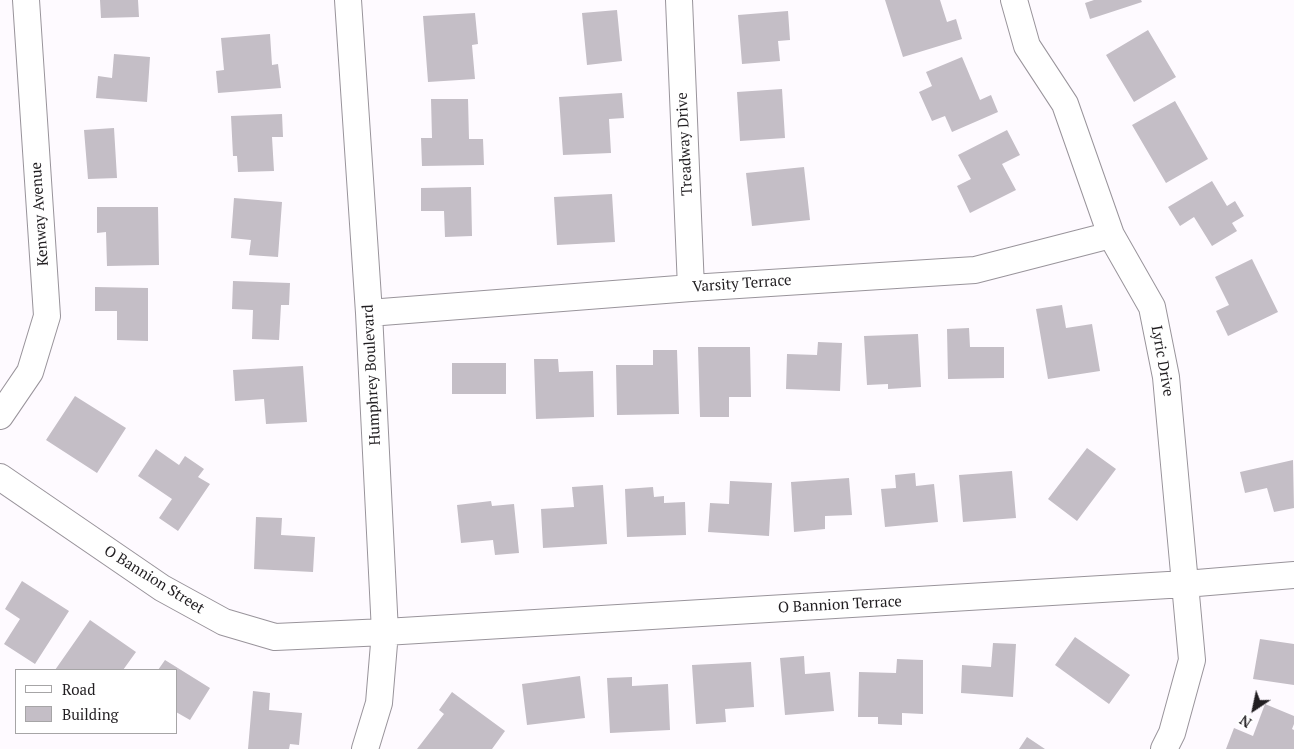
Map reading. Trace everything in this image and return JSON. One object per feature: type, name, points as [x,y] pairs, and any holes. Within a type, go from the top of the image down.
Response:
[{"type":"street","name":"Kenway Avenue","points":[[0,416],[30,372],[48,316],[26,0]]},
{"type":"street","name":"Humphrey Boulevard","points":[[348,0],[369,313],[385,632],[379,703],[365,749]]},
{"type":"street","name":"Treadway Drive","points":[[679,0],[691,288]]},
{"type":"street","name":"Lyric Drive","points":[[1014,0],[1027,46],[1065,104],[1112,235],[1152,308],[1166,377],[1192,660],[1172,733],[1164,749]]},
{"type":"street","name":"Varsity Terrace","points":[[369,313],[691,288],[975,270],[1042,251],[1112,235]]},
{"type":"street","name":"O Bannion Street","points":[[0,477],[162,588],[224,622],[275,637],[385,632]]},
{"type":"street","name":"O Bannion Terrace","points":[[385,632],[1185,584],[1294,575]]},
{"type":"building","points":[[100,0],[138,0],[139,17],[101,18]]},
{"type":"building","points":[[885,0],[940,0],[947,22],[956,19],[962,39],[903,57]]},
{"type":"building","points":[[1094,0],[1141,0],[1142,2],[1090,19],[1085,3]]},
{"type":"building","points":[[617,10],[622,61],[587,65],[582,13]]},
{"type":"building","points":[[788,11],[790,40],[778,41],[780,61],[742,64],[738,15]]},
{"type":"building","points":[[475,13],[478,44],[472,45],[475,79],[428,82],[423,16]]},
{"type":"building","points":[[1148,30],[1176,77],[1134,102],[1106,55]]},
{"type":"building","points":[[270,34],[272,65],[278,64],[281,88],[218,93],[216,71],[224,70],[221,38]]},
{"type":"building","points":[[114,54],[150,57],[147,102],[96,98],[98,76],[112,78]]},
{"type":"building","points":[[962,57],[980,100],[991,95],[998,112],[952,132],[945,116],[932,121],[919,92],[932,86],[926,72]]},
{"type":"building","points":[[782,89],[785,138],[740,141],[737,92]]},
{"type":"building","points":[[622,93],[624,118],[609,119],[611,153],[563,155],[559,97]]},
{"type":"building","points":[[431,99],[468,99],[469,139],[483,139],[484,165],[422,166],[421,138],[432,138]]},
{"type":"building","points":[[1175,101],[1208,159],[1166,183],[1132,125]]},
{"type":"building","points":[[282,114],[283,137],[272,137],[274,171],[238,172],[237,156],[233,156],[231,116]]},
{"type":"building","points":[[114,128],[117,178],[88,179],[84,130]]},
{"type":"building","points":[[1007,130],[1020,155],[1002,164],[1016,190],[970,213],[957,186],[971,179],[958,155]]},
{"type":"building","points":[[804,167],[810,220],[752,226],[746,173]]},
{"type":"building","points":[[1212,181],[1227,206],[1235,201],[1244,216],[1232,223],[1237,231],[1212,246],[1194,217],[1180,226],[1168,207]]},
{"type":"building","points":[[471,187],[472,236],[445,237],[444,211],[421,211],[421,188]]},
{"type":"building","points":[[612,194],[615,242],[557,245],[554,197]]},
{"type":"building","points":[[234,198],[282,202],[278,257],[249,255],[251,240],[231,238]]},
{"type":"building","points":[[97,207],[158,207],[159,265],[107,266],[106,232],[97,233]]},
{"type":"building","points":[[1252,259],[1278,312],[1228,336],[1216,311],[1229,305],[1215,277]]},
{"type":"building","points":[[233,281],[290,283],[289,305],[281,305],[279,340],[252,339],[253,310],[232,309]]},
{"type":"building","points":[[95,287],[148,288],[148,341],[117,340],[117,311],[95,311]]},
{"type":"building","points":[[1062,305],[1066,328],[1092,324],[1100,371],[1048,379],[1036,309]]},
{"type":"building","points":[[969,328],[970,347],[1004,347],[1004,378],[948,379],[947,329]]},
{"type":"building","points":[[918,334],[921,387],[888,389],[888,384],[867,385],[864,336]]},
{"type":"building","points":[[818,342],[842,343],[840,391],[786,389],[787,354],[817,355]]},
{"type":"building","points":[[698,347],[750,347],[751,397],[729,397],[729,417],[700,417]]},
{"type":"building","points":[[653,350],[677,350],[679,414],[617,415],[616,365],[653,365]]},
{"type":"building","points":[[534,359],[558,359],[559,372],[593,371],[594,417],[536,419]]},
{"type":"building","points":[[452,363],[506,363],[506,394],[452,394]]},
{"type":"building","points":[[303,366],[307,422],[266,424],[264,399],[235,401],[233,370]]},
{"type":"building","points":[[75,396],[126,428],[97,473],[46,440]]},
{"type":"building","points":[[1087,448],[1116,469],[1077,521],[1048,499]]},
{"type":"building","points":[[156,449],[179,465],[185,456],[204,469],[198,477],[210,484],[178,531],[159,518],[172,499],[138,476]]},
{"type":"building","points":[[1293,460],[1294,508],[1274,512],[1267,488],[1245,493],[1240,472]]},
{"type":"building","points":[[1012,471],[1016,518],[963,522],[959,475]]},
{"type":"building","points":[[915,473],[916,486],[934,484],[938,522],[885,527],[881,489],[896,488],[895,475]]},
{"type":"building","points":[[849,478],[852,515],[825,516],[825,529],[794,532],[791,482]]},
{"type":"building","points":[[730,481],[772,483],[769,536],[708,532],[710,503],[729,504]]},
{"type":"building","points":[[603,485],[607,544],[543,548],[541,509],[574,507],[572,487]]},
{"type":"building","points":[[653,487],[654,497],[664,496],[664,503],[685,502],[686,535],[627,537],[625,489]]},
{"type":"building","points":[[491,501],[492,506],[514,504],[519,553],[495,555],[493,540],[461,543],[457,505]]},
{"type":"building","points":[[256,517],[282,518],[281,535],[315,537],[313,572],[254,569]]},
{"type":"building","points":[[22,581],[69,611],[35,664],[4,644],[20,619],[5,609]]},
{"type":"building","points":[[90,620],[136,652],[124,669],[56,669]]},
{"type":"building","points":[[1075,637],[1130,675],[1109,704],[1055,665]]},
{"type":"building","points":[[1260,639],[1294,644],[1294,685],[1253,679]]},
{"type":"building","points":[[993,643],[1016,644],[1013,697],[961,693],[962,665],[991,667]]},
{"type":"building","points":[[804,656],[805,674],[830,672],[834,711],[785,715],[780,658]]},
{"type":"building","points":[[897,659],[923,660],[923,714],[902,713],[902,725],[878,724],[878,717],[858,717],[859,672],[896,673]]},
{"type":"building","points":[[165,660],[210,688],[190,720],[178,713],[178,669],[159,669]]},
{"type":"building","points":[[751,662],[754,707],[725,709],[726,722],[696,724],[692,665]]},
{"type":"building","points":[[580,676],[585,718],[527,725],[522,684]]},
{"type":"building","points":[[632,677],[632,686],[668,684],[670,730],[610,733],[607,678]]},
{"type":"building","points":[[253,691],[270,693],[269,710],[302,713],[299,745],[290,744],[289,749],[248,749]]},
{"type":"building","points":[[452,692],[505,731],[492,749],[417,749],[444,714],[439,710]]},
{"type":"building","points":[[1265,704],[1294,716],[1292,729],[1294,730],[1294,749],[1226,749],[1234,728],[1253,736]]},
{"type":"building","points":[[1027,737],[1045,749],[1019,749]]}]
